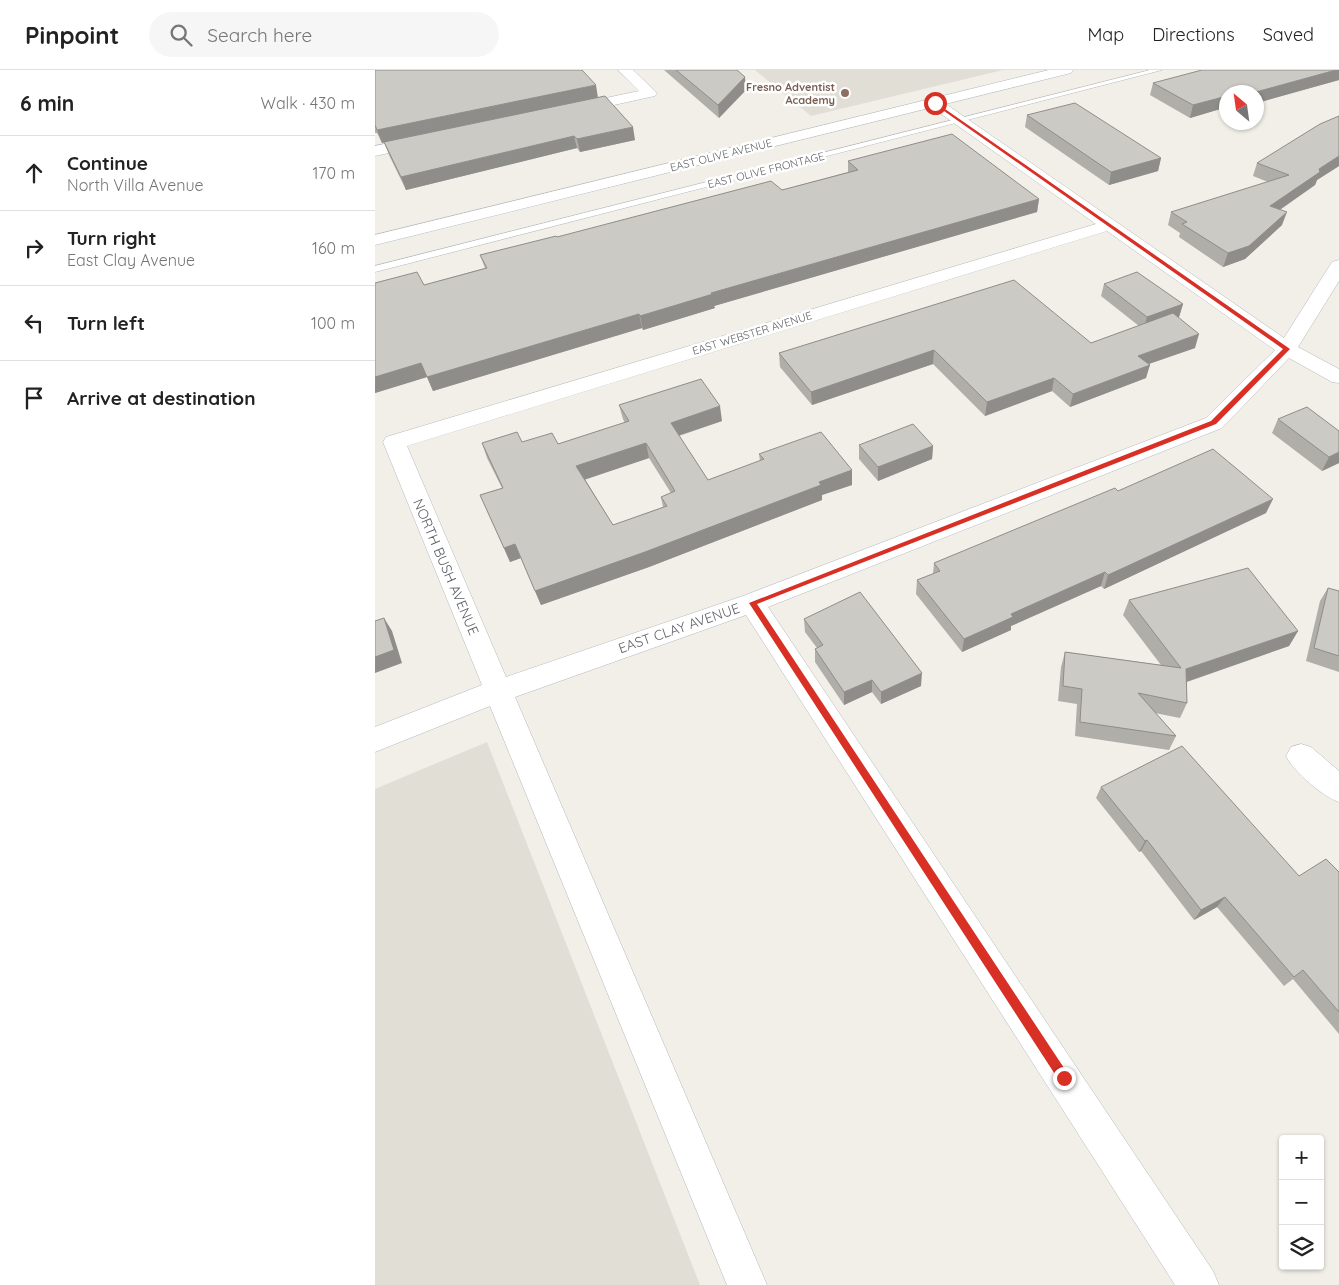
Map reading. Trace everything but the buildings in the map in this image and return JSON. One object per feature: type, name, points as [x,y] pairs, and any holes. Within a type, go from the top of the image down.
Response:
[{"type":"street","points":[[555,113],[650,93],[625,70]]},
{"type":"street","name":"EAST OLIVE AVENUE","points":[[376,236],[1066,70]]},
{"type":"street","points":[[935,103],[1287,349],[1339,378]]},
{"type":"street","points":[[375,151],[441,137]]},
{"type":"street","name":"EAST WEBSTER AVENUE","points":[[394,442],[1110,225]]},
{"type":"street","name":"EAST CLAY AVENUE","points":[[375,740],[498,691],[752,603],[1214,423],[1287,349],[1339,266]]},
{"type":"street","name":"NORTH BUSH AVENUE","points":[[394,442],[747,1285]]},
{"type":"street","points":[[752,603],[1199,1285]]},
{"type":"street","points":[[1301,756],[1339,788]]},
{"type":"lane","name":"EAST OLIVE FRONTAGE","points":[[375,269],[1158,70]]},
{"type":"shaded area","name":"Fresno Adventist Academy","points":[[755,70],[1003,70],[811,116]]},
{"type":"shaded area","points":[[487,742],[700,1285],[375,1285],[375,789]]},
{"type":"place","name":"Fresno Adventist Academy","points":[[845,93]]},
{"type":"route","points":[[935,103],[1287,349],[1214,423],[752,603],[1064,1078]]}]
